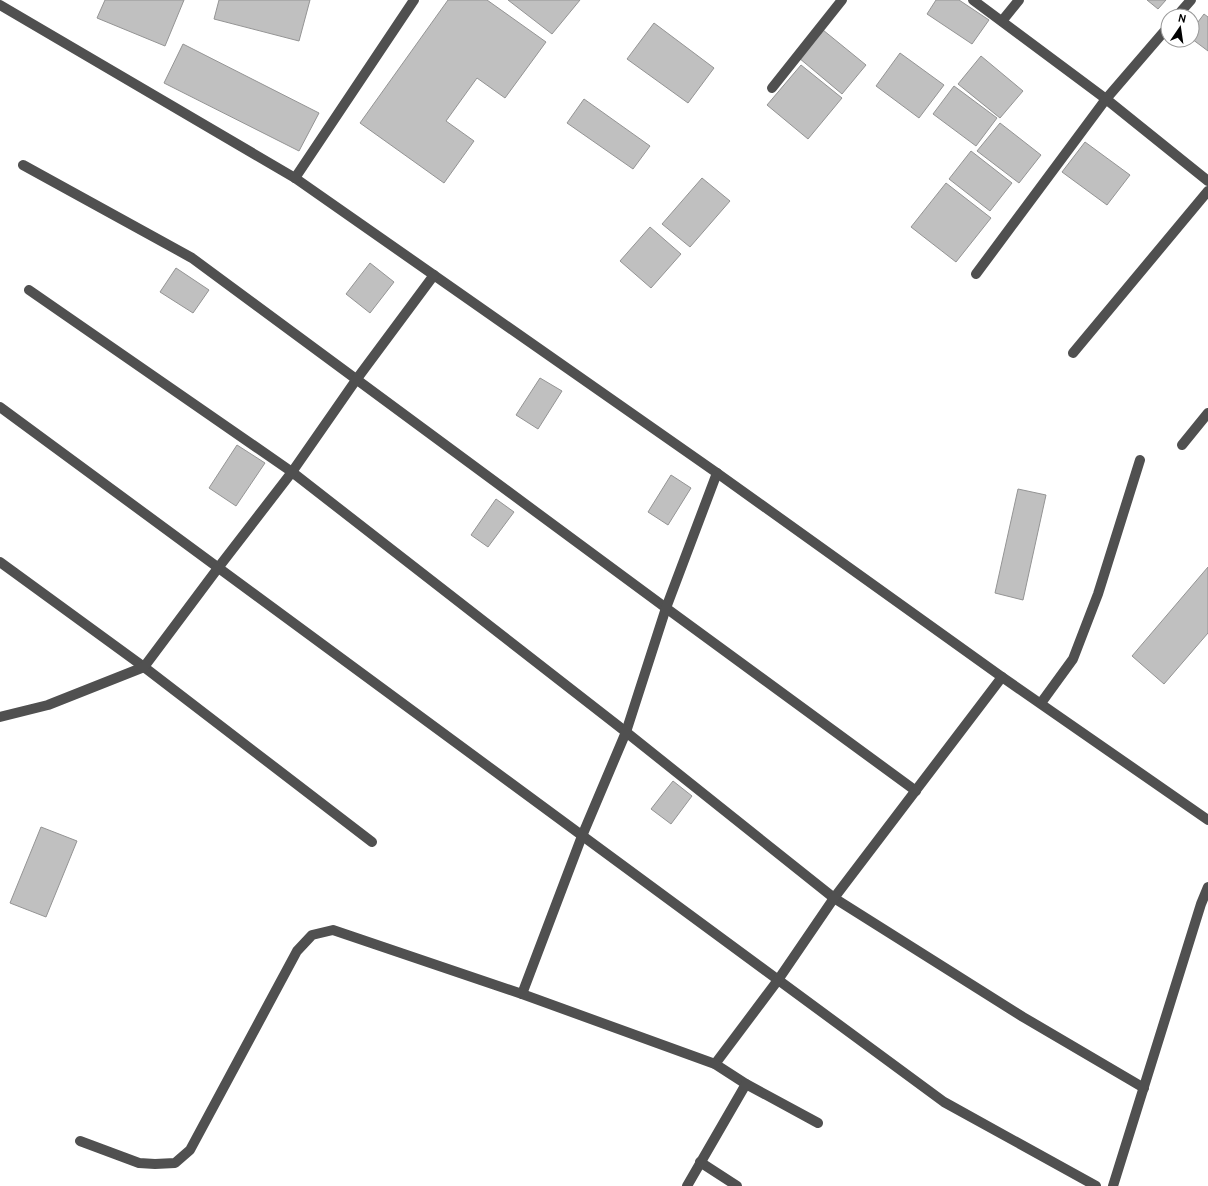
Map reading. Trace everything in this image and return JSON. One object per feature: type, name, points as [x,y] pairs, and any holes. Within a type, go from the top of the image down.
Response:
[{"type":"street","points":[[294,178],[414,0]]},
{"type":"street","points":[[772,88],[842,0]]},
{"type":"street","points":[[973,0],[1106,99],[1208,180]]},
{"type":"street","points":[[1002,21],[1018,0]]},
{"type":"street","points":[[1184,8],[1191,0]]},
{"type":"street","points":[[0,5],[294,178],[717,472],[1002,677],[1208,820]]},
{"type":"street","points":[[976,274],[1106,99],[1160,36]]},
{"type":"street","points":[[23,165],[192,258],[916,791]]},
{"type":"street","points":[[1073,354],[1208,191]]},
{"type":"street","points":[[0,717],[48,705],[144,667],[292,472],[356,380],[434,275]]},
{"type":"street","points":[[29,290],[292,472],[626,732],[834,898],[1023,1017],[1144,1088]]},
{"type":"street","points":[[0,407],[944,1102],[1096,1186]]},
{"type":"street","points":[[1182,445],[1208,413]]},
{"type":"street","points":[[1040,703],[1073,659],[1098,594],[1140,460]]},
{"type":"street","points":[[522,994],[582,836],[626,732],[666,608],[717,472]]},
{"type":"street","points":[[0,562],[144,667],[372,842]]},
{"type":"street","points":[[715,1064],[778,980],[834,898],[1002,677]]},
{"type":"street","points":[[1113,1186],[1201,904],[1208,887]]},
{"type":"street","points":[[80,1141],[139,1163],[175,1163],[190,1150],[297,951],[312,935],[333,930],[522,994],[715,1064],[746,1084],[818,1123]]},
{"type":"street","points":[[687,1186],[746,1084]]},
{"type":"street","points":[[700,1162],[737,1186]]},
{"type":"building","points":[[105,0],[184,0],[165,46],[97,18]]},
{"type":"building","points":[[219,0],[310,0],[299,41],[214,19]]},
{"type":"building","points":[[448,0],[487,0],[546,42],[505,98],[477,78],[446,121],[474,141],[444,183],[360,123]]},
{"type":"building","points":[[508,0],[580,0],[552,34]]},
{"type":"building","points":[[936,0],[959,0],[989,20],[972,44],[927,14]]},
{"type":"building","points":[[1147,0],[1166,0],[1158,9]]},
{"type":"building","points":[[1204,14],[1208,17],[1208,51],[1200,45],[1200,19]]},
{"type":"building","points":[[654,23],[714,68],[688,103],[627,59]]},
{"type":"building","points":[[823,30],[866,65],[842,94],[799,58]]},
{"type":"building","points":[[183,44],[319,113],[299,151],[164,83]]},
{"type":"building","points":[[900,53],[944,85],[919,118],[876,86]]},
{"type":"building","points":[[981,56],[1023,91],[1000,118],[958,84]]},
{"type":"building","points":[[801,65],[842,98],[808,139],[767,105]]},
{"type":"building","points":[[954,86],[997,118],[976,146],[933,114]]},
{"type":"building","points":[[584,99],[650,146],[633,169],[567,123]]},
{"type":"building","points":[[1000,123],[1041,155],[1019,183],[977,151]]},
{"type":"building","points":[[1085,142],[1130,175],[1107,205],[1062,172]]},
{"type":"building","points":[[971,151],[1012,183],[990,211],[949,179]]},
{"type":"building","points":[[702,178],[730,201],[690,247],[662,224]]},
{"type":"building","points":[[946,183],[991,218],[956,262],[911,227]]},
{"type":"building","points":[[650,227],[681,254],[651,288],[620,261]]},
{"type":"building","points":[[370,263],[394,282],[370,313],[346,294]]},
{"type":"building","points":[[176,268],[209,290],[193,313],[160,292]]},
{"type":"building","points":[[540,378],[562,391],[538,429],[516,415]]},
{"type":"building","points":[[237,445],[265,463],[236,506],[209,488]]},
{"type":"building","points":[[671,475],[691,488],[668,525],[648,512]]},
{"type":"building","points":[[1018,489],[1046,495],[1023,600],[995,593]]},
{"type":"building","points":[[496,499],[514,512],[488,547],[471,535]]},
{"type":"building","points":[[1208,567],[1208,633],[1164,684],[1132,656]]},
{"type":"building","points":[[673,781],[692,796],[671,824],[651,809]]},
{"type":"building","points":[[41,827],[77,841],[46,917],[10,903]]}]
